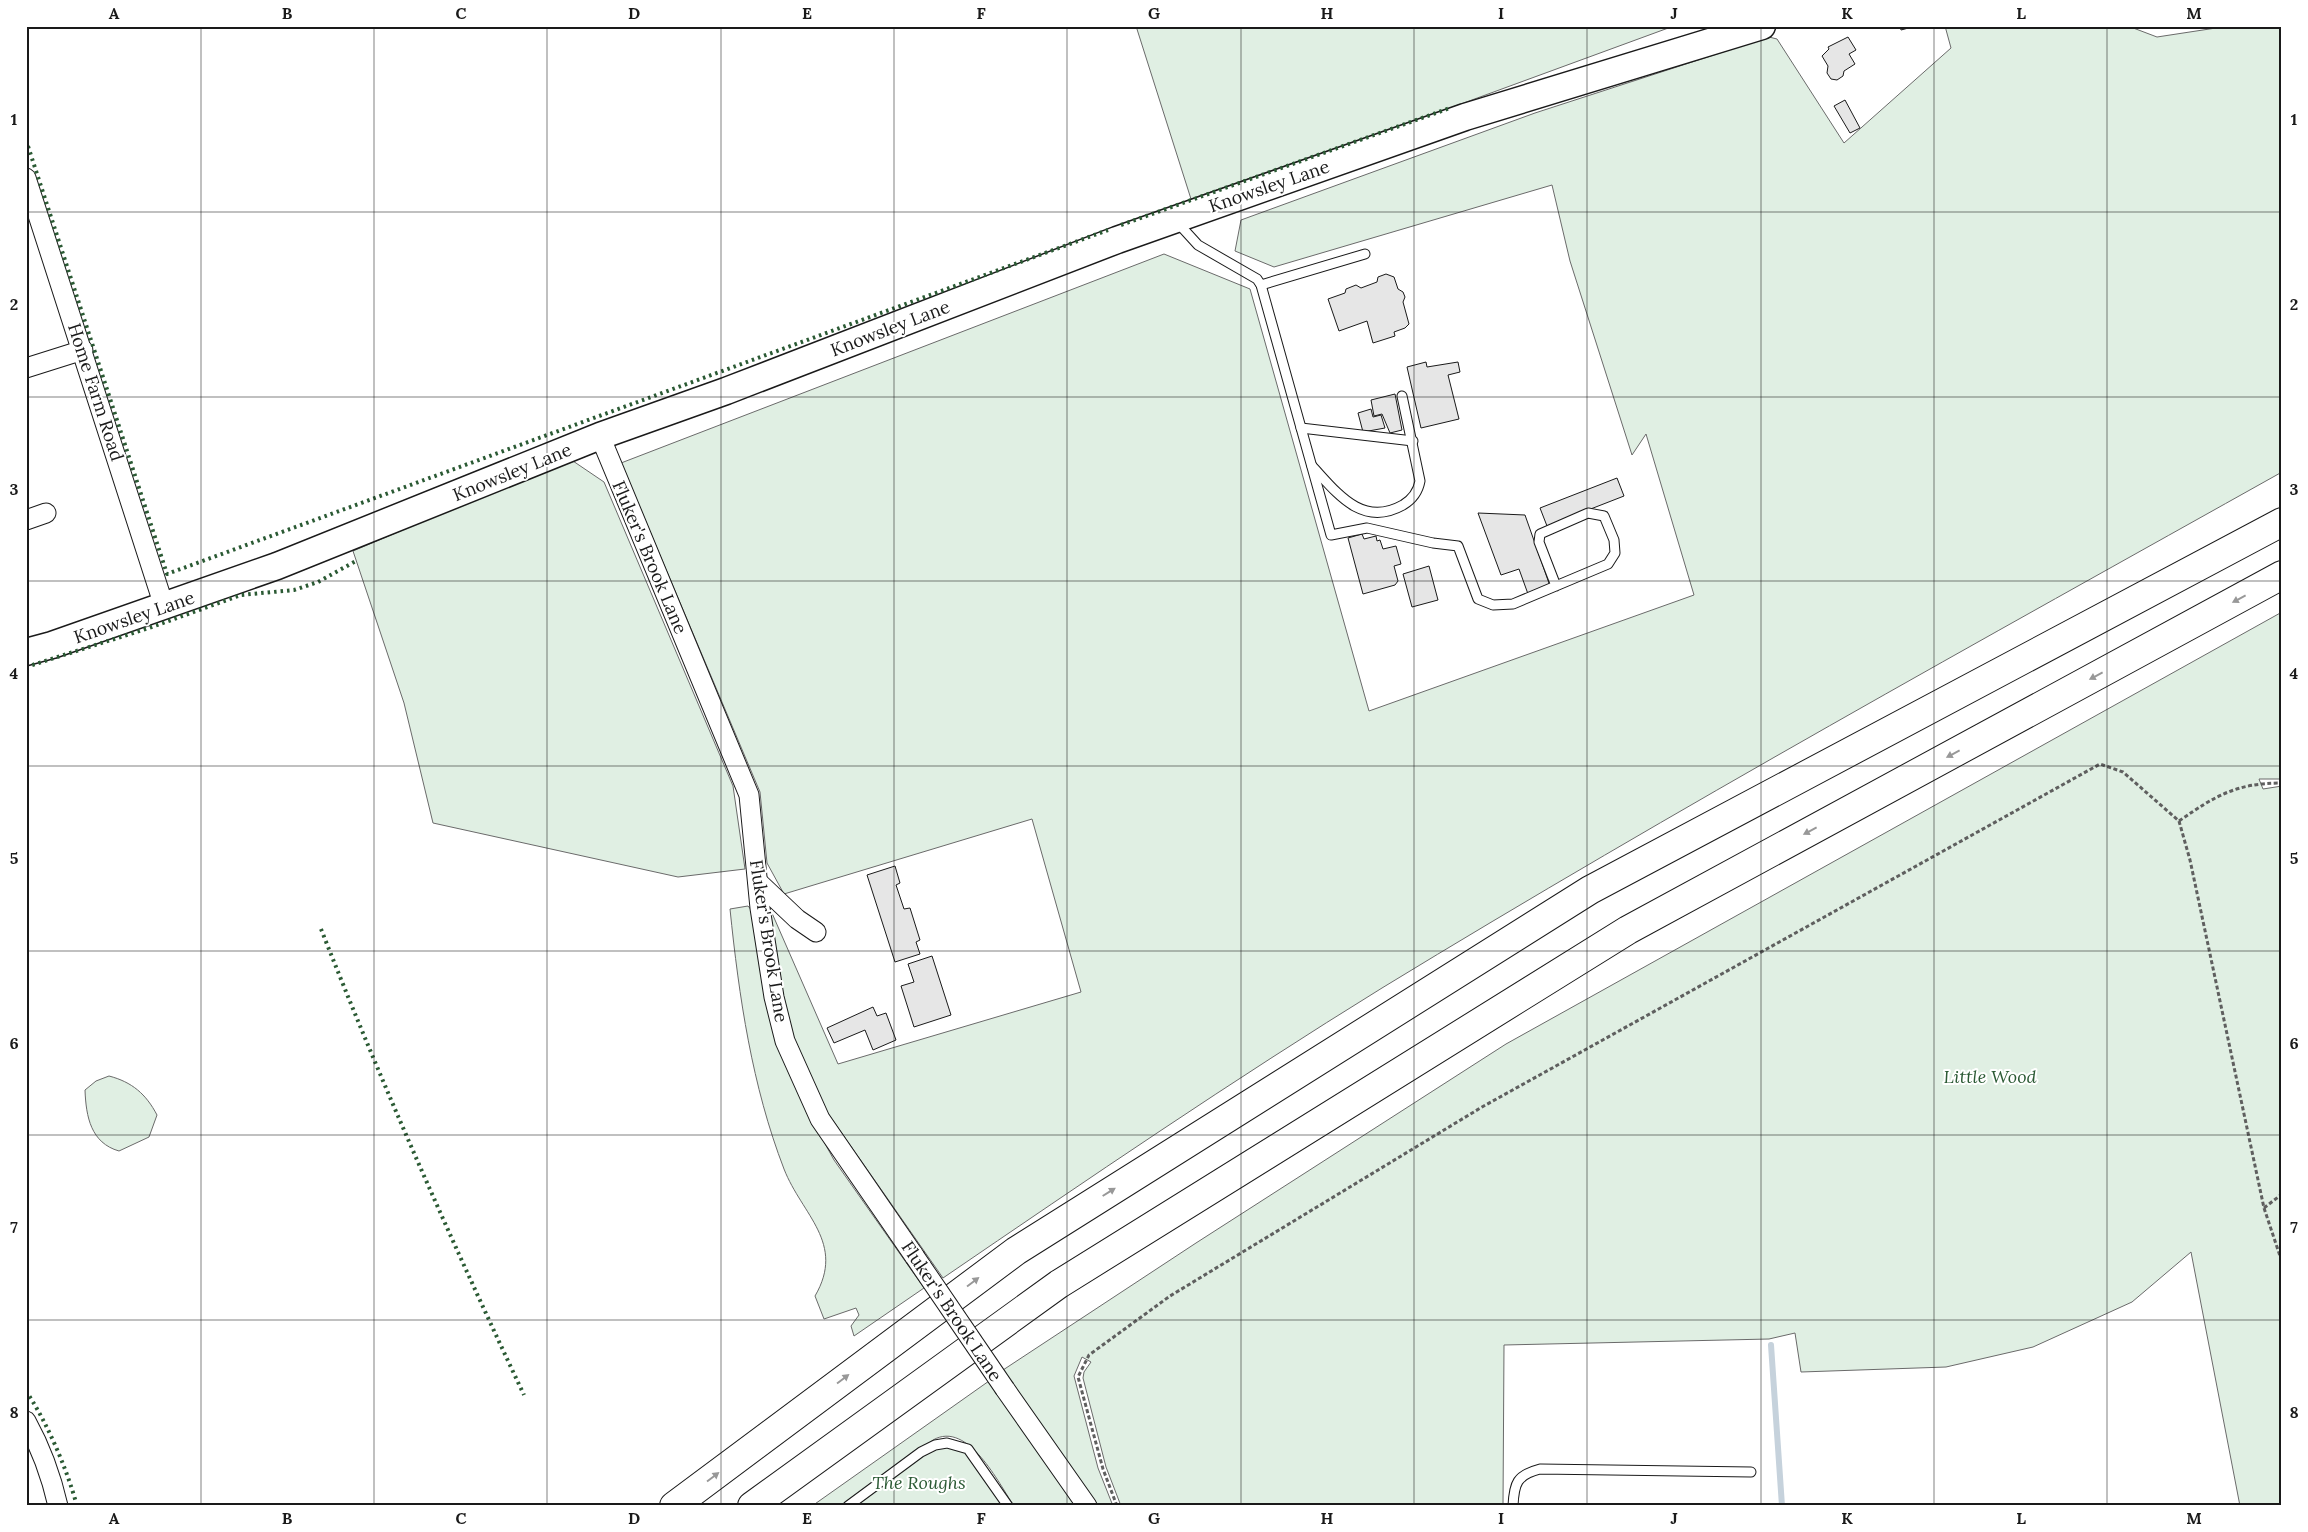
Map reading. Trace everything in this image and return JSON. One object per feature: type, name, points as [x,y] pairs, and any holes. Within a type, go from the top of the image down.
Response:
[{"type":"highway","points":[[674,1506],[1016,1251],[1590,890],[2282,522]]},
{"type":"highway","points":[[752,1506],[1059,1284],[1628,930],[2282,576]]},
{"type":"main road","name":"Knowsley Lane","points":[[26,652],[277,566],[600,436],[726,392],[1175,220],[1465,117],[1762,26]]},
{"type":"street","name":"Home Farm Road","points":[[26,178],[164,606]]},
{"type":"street","points":[[26,368],[83,350]]},
{"type":"street","name":"Fluker's Brook Lane","points":[[600,436],[749,795],[758,882],[774,997],[785,1042],[820,1119],[1087,1506]]},
{"type":"street","points":[[26,520],[46,513]]},
{"type":"street","points":[[758,882],[797,919],[816,932]]},
{"type":"street","points":[[26,1421],[39,1444],[58,1506]]},
{"type":"lane","points":[[1175,220],[1198,245],[1258,279],[1261,285],[1330,535],[1367,528],[1433,543],[1458,546],[1478,599],[1494,605],[1512,604],[1556,586],[1608,564],[1615,553],[1614,540],[1604,516],[1588,513],[1540,534],[1539,542],[1556,586]]},
{"type":"lane","points":[[1261,285],[1365,254]]},
{"type":"lane","points":[[1311,465],[1354,508],[1379,512],[1390,510],[1408,501],[1419,488],[1420,481],[1402,396]]},
{"type":"lane","points":[[1301,428],[1413,441]]},
{"type":"lane","points":[[848,1506],[921,1452],[935,1445],[947,1443],[968,1449],[1008,1506]]},
{"type":"lane","points":[[1512,1506],[1514,1488],[1519,1479],[1528,1472],[1540,1470],[1751,1472]]},
{"type":"path","points":[[1117,1506],[1103,1470],[1078,1377],[1089,1355],[1170,1296],[1482,1107],[2100,764],[2123,772],[2179,822],[2192,870],[2264,1208],[2282,1262]]},
{"type":"path","points":[[2179,822],[2221,794],[2245,785],[2282,783]]},
{"type":"path","points":[[2264,1208],[2282,1194]]},
{"type":"green space","points":[[1136,26],[1671,27],[1450,108],[1191,199]]},
{"type":"green space","points":[[1945,26],[2128,26],[2157,37],[2229,26],[2282,26],[2282,472],[1829,726],[1493,921],[1271,1058],[943,1278],[827,1112],[788,1025],[768,904],[838,1064],[1081,992],[1032,819],[784,894],[767,863],[760,792],[621,463],[1164,254],[1250,289],[1369,711],[1694,595],[1646,434],[1632,455],[1570,261],[1552,185],[1274,267],[1235,251],[1241,220],[1535,113],[1769,37],[1777,39],[1844,143],[1951,48]]},
{"type":"green space","points":[[570,459],[604,482],[733,786],[745,869],[678,877],[433,823],[404,703],[353,551]]},
{"type":"green space","name":"Little Wood","points":[[2282,612],[2282,779],[2259,779],[2263,789],[2282,786],[2282,1506],[2240,1506],[2191,1252],[2132,1302],[2033,1347],[1946,1367],[1801,1372],[1795,1333],[1769,1339],[1504,1345],[1503,1506],[1121,1506],[1106,1467],[1083,1378],[1084,1372],[1091,1362],[1082,1357],[1074,1376],[1098,1468],[1113,1506],[1094,1506],[1003,1370],[1196,1243],[1506,1044]]},
{"type":"green space","points":[[748,906],[753,912],[812,1120],[834,1160],[924,1288],[854,1336],[851,1326],[859,1315],[856,1308],[824,1319],[815,1296],[823,1277],[826,1260],[824,1245],[818,1230],[784,1169],[763,1106],[748,1041],[730,909]]},
{"type":"green space","points":[[109,1076],[131,1085],[143,1095],[157,1115],[149,1137],[119,1151],[102,1142],[96,1135],[87,1110],[85,1090],[96,1081]]},
{"type":"green space","name":"The Roughs","points":[[989,1381],[1077,1506],[1014,1506],[981,1457],[970,1446],[958,1439],[946,1436],[933,1440],[922,1451],[948,1446],[963,1452],[970,1457],[983,1473],[1003,1506],[812,1506]]},
{"type":"building","points":[[1900,26],[1916,26],[1901,30]]},
{"type":"building","points":[[1848,37],[1856,50],[1849,54],[1855,64],[1844,71],[1843,76],[1837,80],[1831,79],[1827,73],[1828,66],[1822,56],[1829,49],[1828,47]]},
{"type":"building","points":[[1845,100],[1860,128],[1850,133],[1834,106]]},
{"type":"building","points":[[1386,274],[1394,277],[1398,289],[1403,292],[1405,297],[1403,302],[1409,324],[1405,328],[1394,332],[1395,336],[1373,343],[1367,321],[1339,331],[1328,299],[1345,293],[1346,289],[1356,285],[1361,288],[1377,282],[1378,277]]},
{"type":"building","points":[[1426,362],[1427,367],[1458,362],[1460,372],[1448,375],[1459,419],[1421,428],[1407,367]]},
{"type":"building","points":[[1395,394],[1402,430],[1390,433],[1382,414],[1374,416],[1371,400]]},
{"type":"building","points":[[1371,409],[1373,417],[1381,415],[1385,428],[1363,432],[1358,413]]},
{"type":"building","points":[[1617,478],[1624,496],[1547,526],[1540,508]]},
{"type":"building","points":[[1478,513],[1525,515],[1550,586],[1528,594],[1519,569],[1501,575]]},
{"type":"building","points":[[1362,534],[1364,539],[1376,536],[1377,541],[1380,540],[1383,549],[1396,546],[1401,564],[1394,566],[1398,581],[1395,585],[1363,594],[1348,538]]},
{"type":"building","points":[[1429,566],[1438,600],[1412,607],[1403,574]]},
{"type":"building","points":[[895,866],[900,883],[896,885],[904,909],[910,908],[920,940],[916,942],[920,954],[895,962],[867,875]]},
{"type":"building","points":[[932,956],[951,1015],[914,1027],[901,986],[914,982],[908,964]]},
{"type":"building","points":[[873,1007],[877,1016],[886,1013],[896,1040],[873,1050],[865,1030],[834,1043],[827,1028]]},
{"type":"waterway","points":[[1771,1345],[1782,1506]]},
{"type":"hedge","points":[[1121,225],[1450,108]]},
{"type":"hedge","points":[[26,140],[167,574],[1108,230]]},
{"type":"hedge","points":[[26,667],[149,628],[241,595],[294,590],[318,582],[356,561]]},
{"type":"hedge","points":[[321,929],[419,1164],[524,1395]]},
{"type":"hedge","points":[[26,1391],[56,1446],[77,1506]]}]
